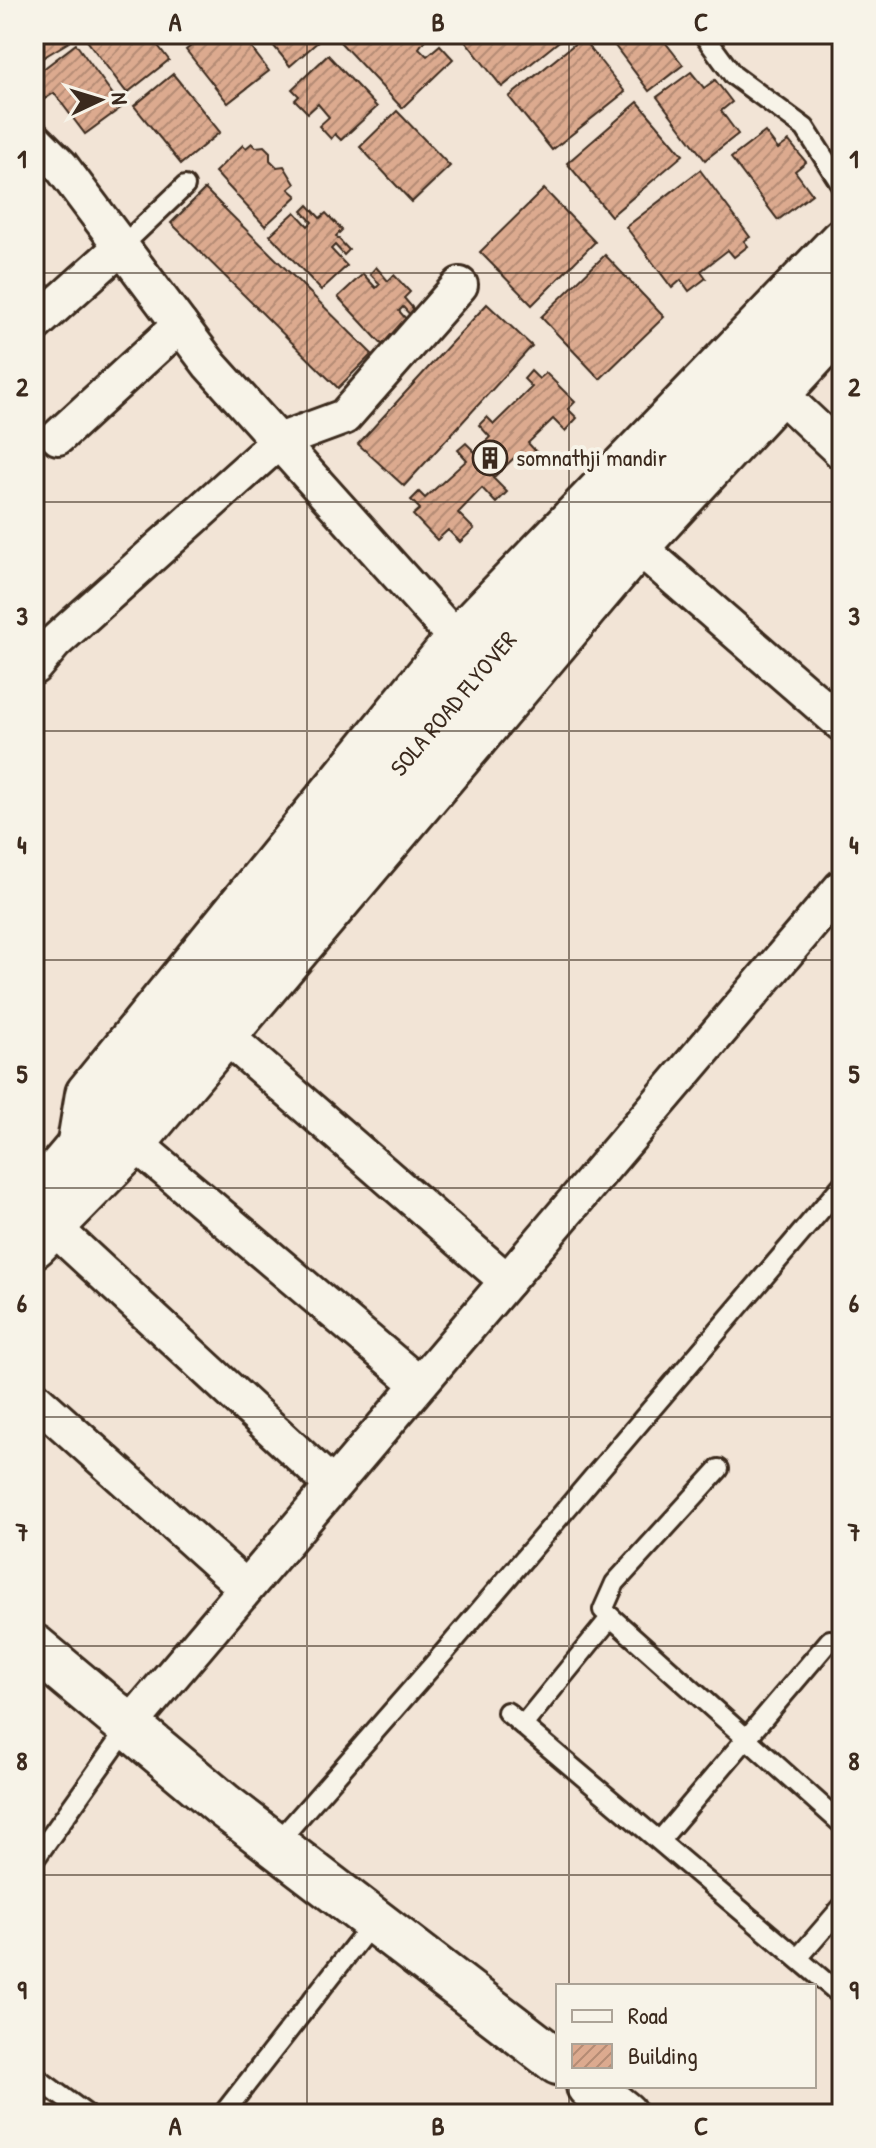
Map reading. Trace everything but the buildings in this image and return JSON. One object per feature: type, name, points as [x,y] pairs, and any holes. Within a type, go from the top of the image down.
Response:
[{"type":"street","points":[[34,139],[61,166],[210,365],[457,640]]},
{"type":"street","points":[[419,1384],[112,1148],[88,1094],[457,640],[842,241]]},
{"type":"street","points":[[34,325],[121,247]]},
{"type":"street","name":"SOLA ROAD FLYOVER","points":[[112,1148],[549,591],[842,269]]},
{"type":"street","points":[[34,667],[55,642],[279,441],[344,417],[460,285]]},
{"type":"street","name":"SOLA ROAD FLYOVER","points":[[112,1148],[637,546],[842,324]]},
{"type":"street","points":[[58,437],[180,325]]},
{"type":"street","points":[[331,1484],[40,1223],[112,1148],[235,1044],[648,555],[842,349]]},
{"type":"street","points":[[791,404],[842,452]]},
{"type":"street","points":[[648,555],[842,724]]},
{"type":"street","points":[[129,1726],[331,1484],[842,887]]},
{"type":"street","points":[[235,1044],[507,1281]]},
{"type":"street","points":[[34,1398],[245,1587]]},
{"type":"street","points":[[34,1647],[275,1845],[556,2060]]},
{"type":"street","points":[[592,2088],[624,2114]]},
{"type":"lane","points":[[703,34],[733,75],[805,128],[842,186]]},
{"type":"lane","points":[[121,247],[185,186]]},
{"type":"lane","points":[[275,1845],[447,1649],[842,1185]]},
{"type":"lane","points":[[719,1469],[615,1583],[603,1610],[842,1824]]},
{"type":"lane","points":[[523,1725],[611,1617]]},
{"type":"lane","points":[[661,1839],[830,1640]]},
{"type":"lane","points":[[507,1712],[661,1839],[842,1996]]},
{"type":"lane","points":[[34,1860],[129,1726]]},
{"type":"lane","points":[[798,1958],[842,1907]]},
{"type":"lane","points":[[223,2114],[374,1921]]},
{"type":"lane","points":[[34,2076],[86,2114]]},
{"type":"place","name":"somnathji mandir","points":[[490,458]]}]
